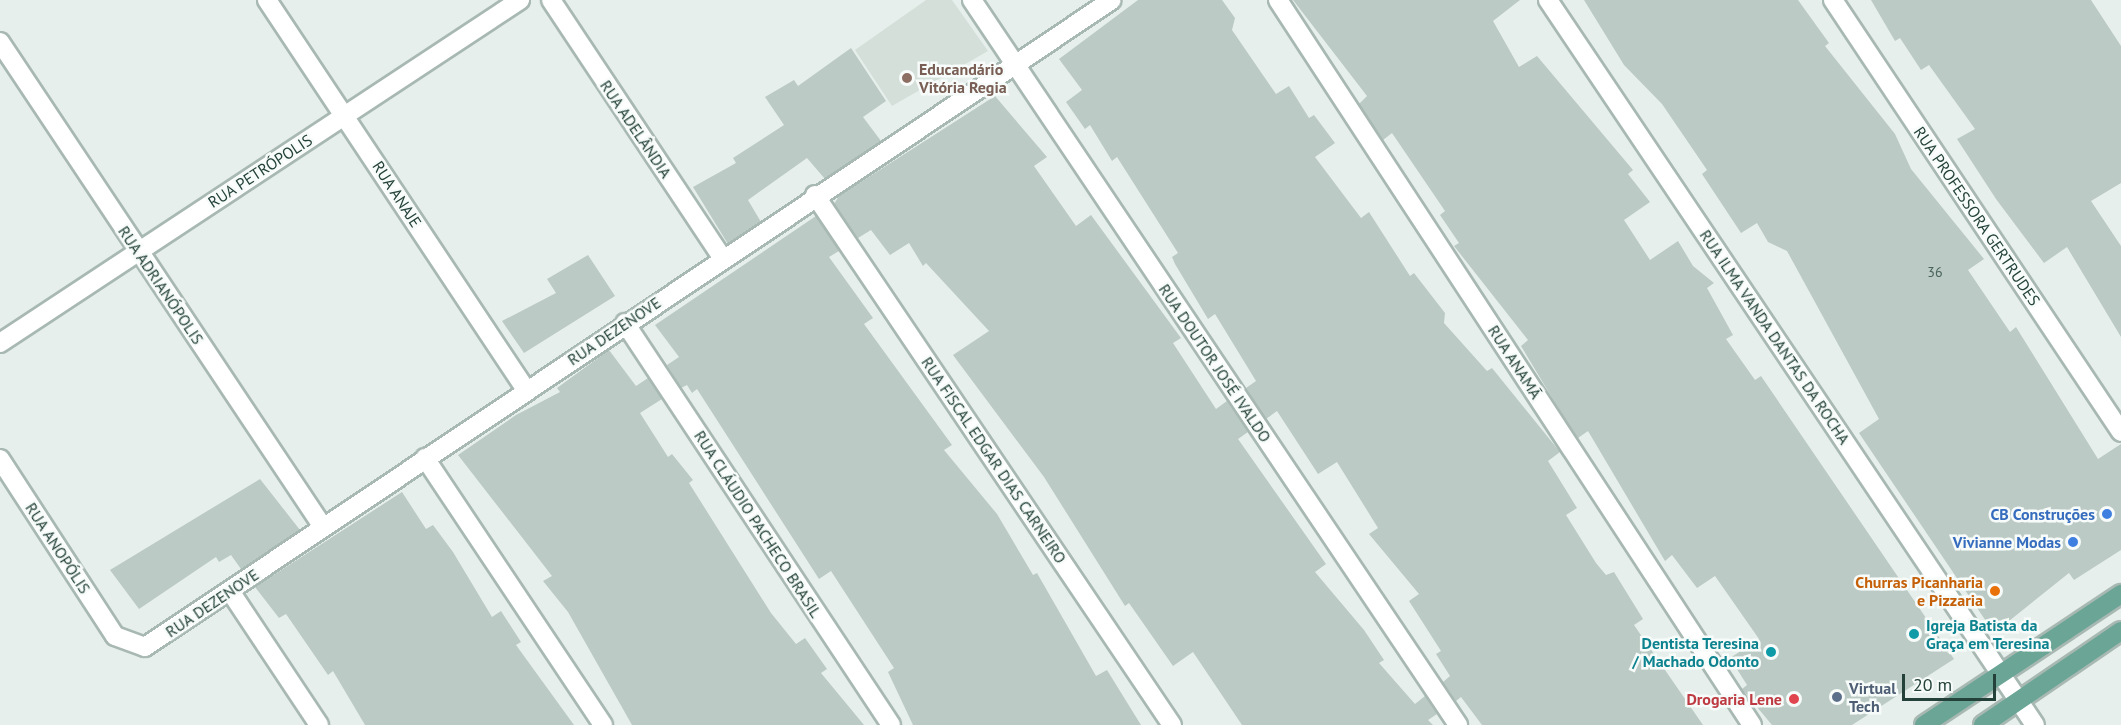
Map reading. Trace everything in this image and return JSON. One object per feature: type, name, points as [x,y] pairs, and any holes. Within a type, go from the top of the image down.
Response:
[{"type":"main road","points":[[1924,725],[2121,594]]},
{"type":"main road","points":[[1983,725],[2121,631]]},
{"type":"street","name":"RUA ANAJE","points":[[267,0],[526,390]]},
{"type":"street","name":"RUA PETRÓPOLIS","points":[[0,343],[520,0]]},
{"type":"street","name":"RUA ADELÂNDIA","points":[[550,0],[722,257]]},
{"type":"street","name":"RUA DOUTOR JOSÉ IVALDO","points":[[972,0],[1458,725]]},
{"type":"street","name":"RUA DEZENOVE","points":[[115,636],[145,646],[230,591],[722,257],[1112,0]]},
{"type":"street","name":"RUA ANAMÃ","points":[[1278,0],[1752,725]]},
{"type":"street","name":"RUA ILMA VANDA DANTAS DA ROCHA","points":[[1548,0],[2035,725]]},
{"type":"street","name":"RUA PROFESSORA GERTRUDES","points":[[1833,0],[2121,432]]},
{"type":"street","name":"RUA ADRIANÓPOLIS","points":[[0,42],[323,527]]},
{"type":"street","name":"RUA FISCAL EDGAR DIAS CARNEIRO","points":[[815,195],[1172,725]]},
{"type":"street","name":"RUA CLÁUDIO PACHECO BRASIL","points":[[625,323],[891,725]]},
{"type":"street","points":[[425,458],[603,725]]},
{"type":"street","name":"RUA ANOPÓLIS","points":[[0,459],[115,636]]},
{"type":"street","points":[[230,591],[319,725]]},
{"type":"shaded area","name":"Educandário Vitória Regia","points":[[926,0],[952,0],[988,51],[892,106],[855,50]]},
{"type":"building","points":[[1138,0],[1222,0],[1235,18],[1232,30],[1276,94],[1289,86],[1309,118],[1314,115],[1335,143],[1315,157],[1361,218],[1369,212],[1410,276],[1414,273],[1445,313],[1444,323],[1487,371],[1492,368],[1560,452],[1548,461],[1577,508],[1566,515],[1606,575],[1614,572],[1643,619],[1634,625],[1703,725],[1482,725],[1461,697],[1456,701],[1443,682],[1450,676],[1436,654],[1441,651],[1409,601],[1419,594],[1369,534],[1378,528],[1337,462],[1318,474],[1277,411],[1266,419],[1246,388],[1256,381],[1215,314],[1208,319],[1175,264],[1172,257],[1178,253],[1117,157],[1112,161],[1090,125],[1085,129],[1066,102],[1082,90],[1059,59]]},
{"type":"building","points":[[1293,0],[1520,0],[1493,21],[1519,67],[1537,56],[1633,170],[1628,174],[1650,202],[1624,220],[1650,260],[1678,241],[1693,266],[1714,283],[1707,288],[1733,335],[1726,339],[1755,380],[1761,376],[1954,659],[1852,725],[1772,725],[1742,689],[1747,685],[1730,658],[1759,639],[1715,576],[1697,588],[1672,555],[1665,561],[1588,431],[1578,438],[1560,411],[1521,346],[1528,340],[1454,246],[1459,243],[1440,215],[1445,211],[1392,133],[1383,140],[1359,104],[1367,96]]},
{"type":"building","points":[[1584,0],[1798,0],[1829,43],[1825,46],[1895,134],[1911,169],[1984,259],[1968,270],[2010,332],[2016,327],[2098,459],[2121,444],[2121,550],[2074,580],[2069,573],[1994,633],[1859,433],[1879,419],[1787,251],[1768,242],[1757,223],[1741,233],[1702,174],[1707,170],[1662,104],[1624,65]]},
{"type":"building","points":[[1871,0],[2091,0],[2121,46],[2121,183],[2091,201],[2121,246],[2121,337],[2067,247],[2044,263],[1996,199],[1957,139],[1975,129],[1929,65],[1921,70],[1900,38],[1895,41]]},
{"type":"building","points":[[851,48],[886,101],[863,117],[881,141],[825,179],[807,158],[748,200],[761,222],[728,244],[693,187],[736,163],[733,158],[784,125],[765,97],[794,80],[798,86]]},
{"type":"building","points":[[995,96],[1047,157],[1034,166],[1076,226],[1091,215],[1181,338],[1173,343],[1216,409],[1227,401],[1248,432],[1238,439],[1326,564],[1315,572],[1364,630],[1384,660],[1379,663],[1415,704],[1425,696],[1437,714],[1428,720],[1433,725],[1242,725],[1193,652],[1173,666],[1129,603],[1125,606],[1044,477],[953,355],[989,331],[926,263],[923,266],[909,243],[890,255],[871,230],[858,238],[834,204],[839,196]]},
{"type":"building","points":[[816,216],[839,251],[829,257],[873,318],[864,324],[952,445],[944,450],[997,514],[1033,575],[1037,573],[1096,676],[1107,670],[1141,725],[913,725],[888,672],[894,668],[831,571],[819,579],[697,389],[692,393],[687,385],[681,388],[667,365],[679,357],[655,325]]},
{"type":"building","points":[[588,255],[615,296],[524,353],[502,321],[556,293],[547,279]]},
{"type":"building","points":[[609,350],[636,386],[648,378],[662,399],[640,413],[668,457],[672,454],[693,480],[689,483],[771,613],[796,644],[805,638],[827,669],[821,673],[864,725],[632,725],[568,612],[543,581],[552,576],[458,455],[516,415],[560,392],[557,388]]},
{"type":"building","points":[[260,479],[300,530],[241,569],[231,555],[219,562],[216,557],[139,609],[110,570]]},
{"type":"building","points":[[402,492],[426,529],[433,525],[453,552],[492,617],[501,611],[521,642],[516,645],[574,725],[365,725],[333,671],[328,675],[286,614],[279,618],[255,587]]},
{"type":"place","name":"Educandário Vitória Regia","points":[[907,78]]},
{"type":"place","name":"CB Construções","points":[[2107,514]]},
{"type":"place","name":"Vivianne Modas","points":[[2073,542]]},
{"type":"place","name":"Churras Picanharia e Pizzaria","points":[[1995,591]]},
{"type":"place","name":"Igreja Batista da Graça em Teresina","points":[[1914,634]]},
{"type":"place","name":"Dentista Teresina / Machado Odonto","points":[[1771,652]]},
{"type":"place","name":"Virtual Tech","points":[[1837,697]]},
{"type":"place","name":"Drogaria Lene","points":[[1794,699]]}]
